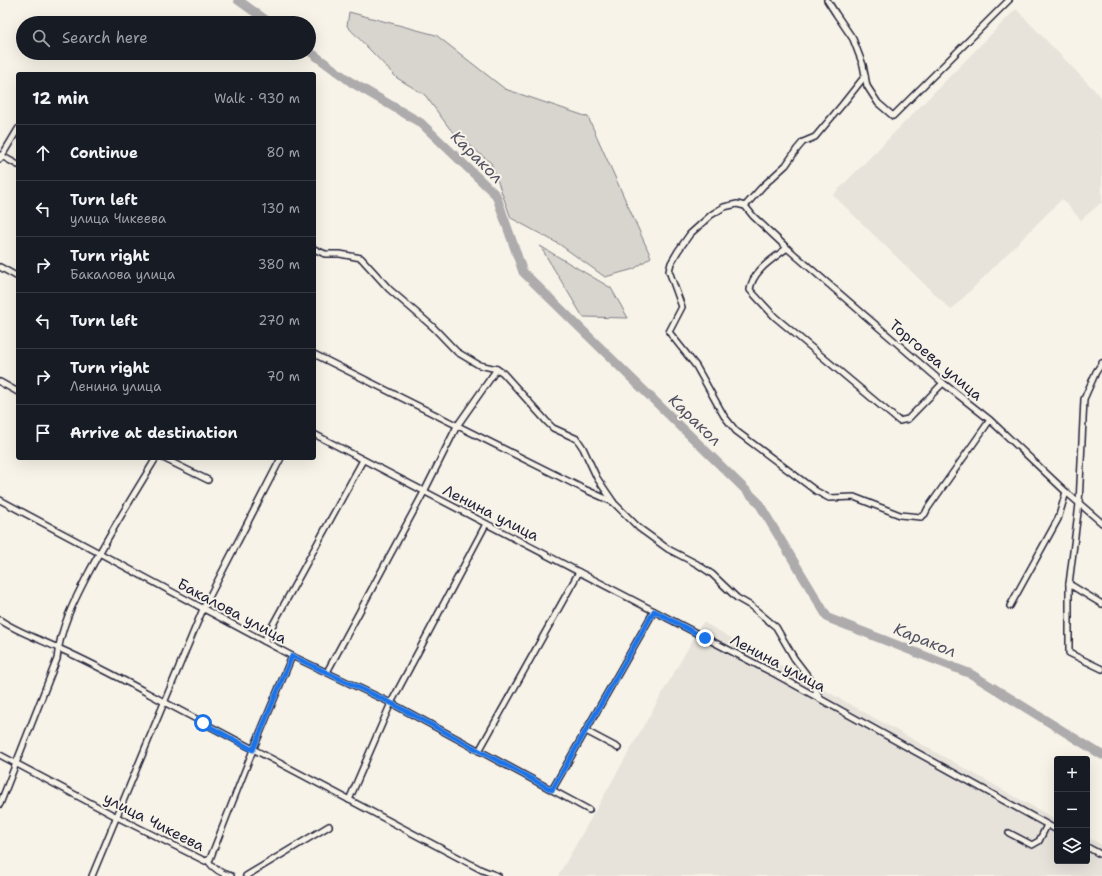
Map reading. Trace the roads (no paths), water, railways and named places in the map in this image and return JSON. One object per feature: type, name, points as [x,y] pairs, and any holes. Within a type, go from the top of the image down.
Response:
[{"type":"street","points":[[827,0],[853,39],[863,65],[867,86],[878,103],[893,116],[1009,0]]},
{"type":"street","points":[[865,76],[815,137],[800,145],[786,165],[763,186],[745,206],[737,204],[724,207],[711,215],[690,234],[671,263],[670,271],[682,307],[669,332],[696,366],[724,416],[736,431],[816,491],[829,498],[854,497],[900,515],[921,517],[925,514],[932,501],[990,420]]},
{"type":"street","points":[[16,132],[1,156],[16,164]]},
{"type":"street","name":"Торгоева улица","points":[[745,206],[753,216],[787,248],[943,383],[990,420],[1079,504],[1102,523]]},
{"type":"street","points":[[787,248],[754,277],[751,284],[750,290],[775,318],[899,421],[908,418],[943,383]]},
{"type":"street","points":[[316,250],[325,254],[340,254],[361,258],[389,289],[433,327],[457,352],[479,365],[497,369],[511,381],[553,428],[577,438],[597,478],[614,502],[639,528],[668,549],[697,564],[712,574],[737,598],[751,606],[776,627],[794,658],[810,680],[820,699]]},
{"type":"street","points":[[0,267],[16,276]]},
{"type":"street","points":[[316,355],[584,489],[614,502]]},
{"type":"street","points":[[1102,363],[1096,372],[1084,399],[1079,504],[1069,584],[1069,653],[1102,669]]},
{"type":"street","points":[[327,672],[424,492],[457,426],[497,369]]},
{"type":"street","points":[[0,382],[16,391]]},
{"type":"street","name":"Ленина улица","points":[[316,435],[820,699],[1054,828]]},
{"type":"street","points":[[0,804],[57,659],[58,648],[70,609],[99,554],[155,460]]},
{"type":"street","points":[[167,460],[208,480]]},
{"type":"street","points":[[92,876],[203,609],[280,460]]},
{"type":"street","points":[[264,641],[363,460]]},
{"type":"street","points":[[1010,606],[1058,519],[1066,492]]},
{"type":"street","name":"Бакалова улица","points":[[0,500],[292,656],[391,703],[589,810]]},
{"type":"street","points":[[349,800],[391,703],[486,524]]},
{"type":"street","points":[[479,751],[578,572]]},
{"type":"street","points":[[1069,584],[1102,604]]},
{"type":"street","points":[[552,790],[654,611]]},
{"type":"street","points":[[0,620],[10,627],[116,675],[253,750],[482,870],[498,876]]},
{"type":"street","name":"улица Чикеева","points":[[0,755],[116,817],[205,861],[208,861],[292,656]]},
{"type":"street","points":[[586,731],[618,748]]},
{"type":"street","points":[[1009,833],[1032,845],[1039,841],[1047,825]]},
{"type":"street","points":[[246,876],[330,826]]},
{"type":"street","points":[[1090,849],[1102,855]]},
{"type":"street","points":[[208,861],[211,865],[228,876]]},
{"type":"waterway","name":"Каракол","points":[[238,0],[260,16]]},
{"type":"waterway","name":"Каракол","points":[[316,56],[351,82],[421,123],[496,195],[523,272],[758,502],[828,618],[971,674],[1102,755]]}]
